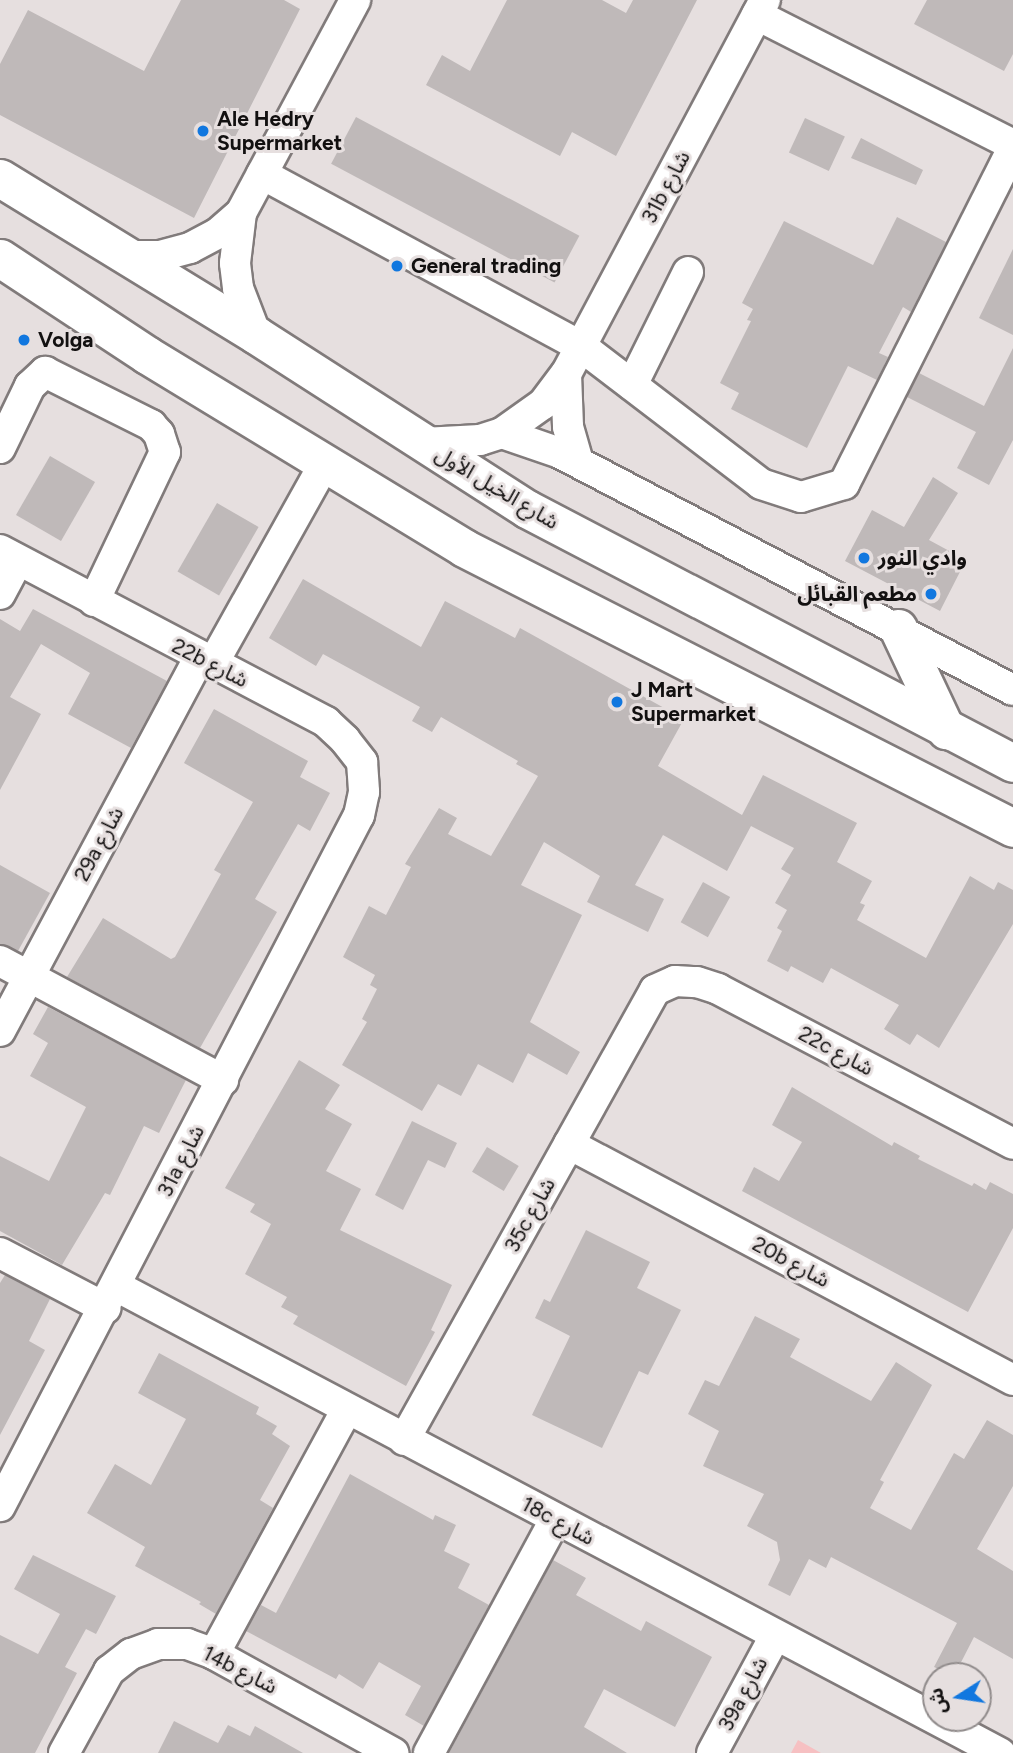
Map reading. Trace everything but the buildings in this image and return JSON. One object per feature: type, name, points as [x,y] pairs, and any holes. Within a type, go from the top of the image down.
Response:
[{"type":"main road","name":"شارع الخيل الأول","points":[[0,178],[256,335],[563,529],[1013,763]]},
{"type":"main road","points":[[0,258],[147,355],[464,548],[1013,828]]},
{"type":"main road","points":[[898,628],[946,730]]},
{"type":"street","points":[[256,335],[245,312],[236,275],[236,237],[241,213],[355,0]]},
{"type":"street","points":[[262,174],[582,346],[761,484],[801,497],[844,484],[1013,146],[761,8]]},
{"type":"street","name":"31b شارع","points":[[423,443],[480,440],[502,433],[543,404],[566,374],[582,346],[761,8]]},
{"type":"street","points":[[128,256],[160,256],[190,248],[218,233],[241,213]]},
{"type":"street","points":[[632,385],[688,272]]},
{"type":"street","points":[[0,448],[30,386],[45,372],[151,425],[159,434],[165,452],[94,601]]},
{"type":"street","points":[[566,374],[567,419],[578,462]]},
{"type":"street","points":[[502,433],[541,445],[578,462],[1013,690]]},
{"type":"street","name":"29a شارع","points":[[0,1031],[206,661],[324,465]]},
{"type":"street","points":[[0,594],[9,555]]},
{"type":"street","name":"22b شارع","points":[[9,555],[326,722],[362,762],[364,792],[359,815]]},
{"type":"street","name":"31a شارع","points":[[0,1506],[111,1297],[359,815]]},
{"type":"street","points":[[0,961],[223,1080]]},
{"type":"street","name":"22c شارع","points":[[655,990],[675,981],[697,982],[718,989],[1013,1144]]},
{"type":"street","name":"35c شارع","points":[[404,1440],[655,990]]},
{"type":"street","name":"20b شارع","points":[[569,1144],[1013,1380]]},
{"type":"street","name":"18c شارع","points":[[0,1253],[111,1297],[347,1409],[1000,1753]]},
{"type":"street","points":[[214,1654],[347,1409]]},
{"type":"street","points":[[429,1753],[555,1520]]},
{"type":"street","name":"39a شارع","points":[[712,1753],[775,1636]]},
{"type":"street","name":"14b شارع","points":[[64,1753],[109,1671],[131,1654],[158,1644],[187,1644],[214,1654],[393,1753]]},
{"type":"shaded area","points":[[798,1740],[821,1753],[791,1753]]},
{"type":"place","name":"Ale Hedry Supermarket","points":[[203,131]]},
{"type":"place","name":"General trading","points":[[397,266]]},
{"type":"place","name":"Volga","points":[[24,340]]},
{"type":"place","name":"وادي النور","points":[[864,558]]},
{"type":"place","name":"مطعم القبائل","points":[[931,594]]},
{"type":"place","name":"J Mart Supermarket","points":[[617,702]]}]
